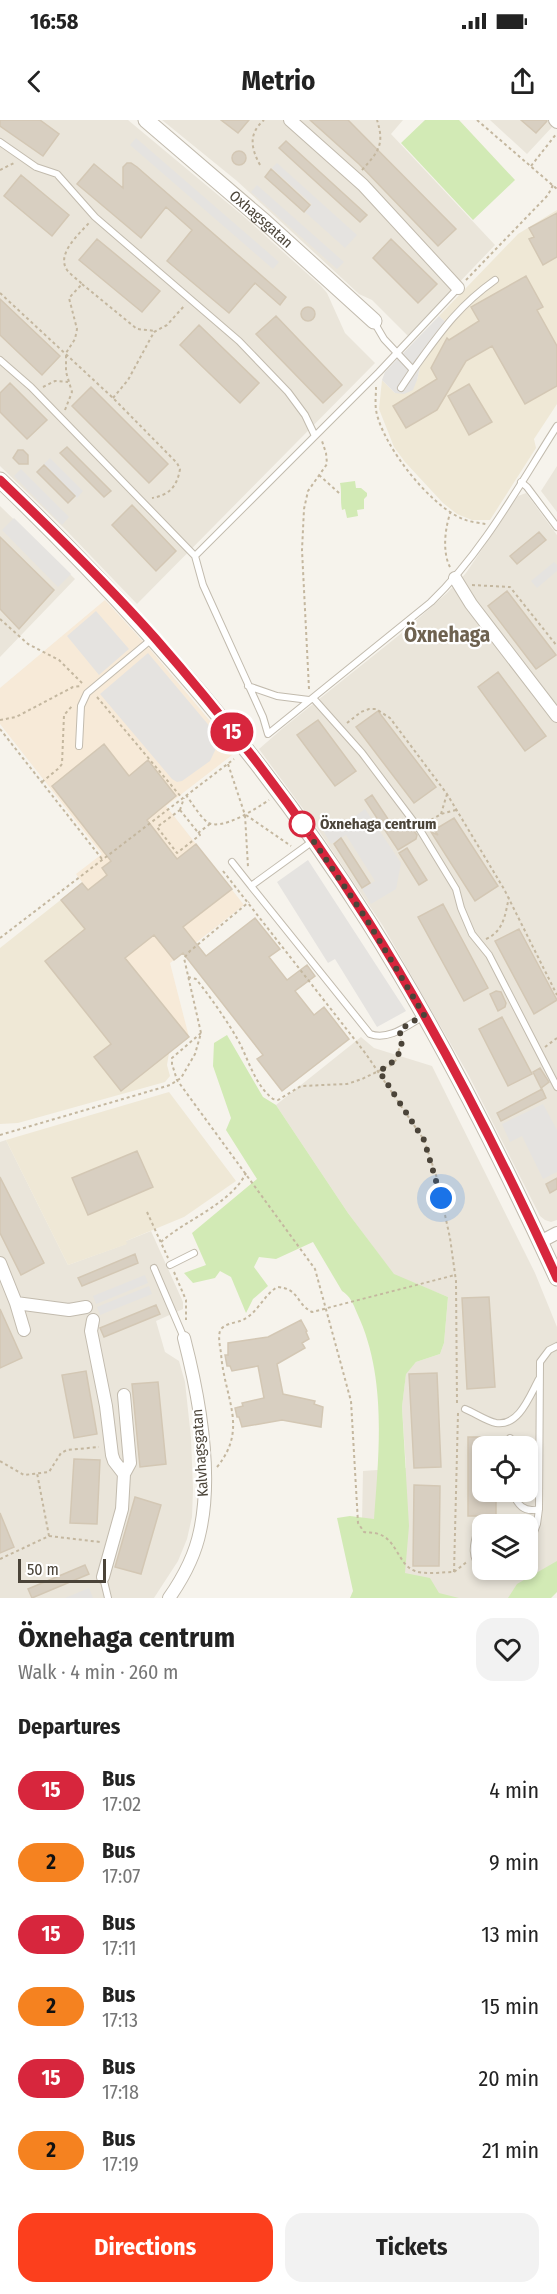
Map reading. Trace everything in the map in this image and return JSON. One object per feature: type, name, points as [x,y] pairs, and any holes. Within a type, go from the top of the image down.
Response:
[{"type":"street","name":"Oxhagsgatan","points":[[146,120],[266,222],[374,321]]},
{"type":"street","points":[[290,120],[354,178],[459,288]]},
{"type":"street","points":[[0,480],[154,637],[264,773],[314,840],[367,920],[424,1015],[489,1137],[557,1278]]},
{"type":"street","points":[[456,581],[557,716]]},
{"type":"street","points":[[540,1242],[557,1233]]},
{"type":"street","points":[[0,1263],[24,1330]]},
{"type":"street","points":[[16,1303],[69,1310],[86,1307]]},
{"type":"street","points":[[93,1320],[91,1331],[108,1414],[114,1461],[124,1474]]},
{"type":"street","name":"Kalvhagsgatan","points":[[169,1598],[192,1557],[200,1531],[204,1502],[197,1402],[184,1338]]},
{"type":"street","points":[[103,1577],[122,1509],[124,1474],[130,1463],[124,1395]]},
{"type":"lane","points":[[0,142],[36,167],[57,174],[95,217],[239,340],[288,392],[316,435]]},
{"type":"lane","points":[[401,388],[454,314],[472,296],[495,280]]},
{"type":"lane","points":[[195,556],[398,354],[459,288]]},
{"type":"lane","points":[[374,321],[384,339],[413,370]]},
{"type":"lane","points":[[0,360],[31,387],[195,556],[204,585],[263,717],[268,734],[456,581],[557,426]]},
{"type":"lane","points":[[521,482],[557,527]]},
{"type":"lane","points":[[79,746],[81,706],[89,691],[154,637]]},
{"type":"lane","points":[[248,686],[277,696],[312,699],[340,728],[390,789],[419,828],[456,889],[461,908],[478,943],[489,955],[557,1087]]},
{"type":"lane","points":[[250,883],[314,840]]},
{"type":"lane","points":[[232,862],[370,1034],[378,1037],[399,1030],[424,1015]]},
{"type":"lane","points":[[170,1265],[194,1253]]},
{"type":"lane","points":[[154,1268],[184,1338]]},
{"type":"lane","points":[[538,1514],[540,1362],[549,1350],[557,1346]]},
{"type":"lane","points":[[465,1409],[496,1423],[508,1423],[517,1416],[540,1378]]},
{"type":"lane","points":[[518,1502],[521,1508],[529,1512],[538,1509]]},
{"type":"lane","points":[[103,1577],[108,1598]]},
{"type":"path","points":[[260,165],[253,152],[252,143],[257,127],[264,120]]},
{"type":"path","points":[[354,178],[378,152],[380,131],[377,120]]},
{"type":"path","points":[[477,120],[557,189]]},
{"type":"path","points":[[531,166],[557,133]]},
{"type":"path","points":[[0,170],[24,159]]},
{"type":"path","points":[[459,288],[548,195],[553,185]]},
{"type":"path","points":[[95,217],[74,240],[65,256],[67,269],[82,284],[136,329],[156,331],[166,326],[190,298]]},
{"type":"path","points":[[64,422],[72,392],[65,366],[66,353],[75,339],[77,329],[69,298],[82,284]]},
{"type":"path","points":[[1,295],[66,353],[177,463],[180,469],[171,492],[141,500]]},
{"type":"path","points":[[113,398],[128,380],[156,331]]},
{"type":"path","points":[[379,372],[376,387],[376,411],[395,452],[432,497],[463,519],[494,525]]},
{"type":"path","points":[[31,387],[42,387],[55,381],[69,382]]},
{"type":"path","points":[[312,699],[302,549],[304,509],[308,492],[327,464],[324,443],[316,435]]},
{"type":"path","points":[[319,475],[340,494]]},
{"type":"path","points":[[451,511],[447,524],[447,560],[456,581],[492,588],[510,587],[557,646]]},
{"type":"path","points":[[0,619],[28,644],[58,660],[86,687],[73,687],[16,717],[0,720]]},
{"type":"path","points":[[42,782],[62,764],[64,715],[89,691],[211,823]]},
{"type":"path","points":[[340,728],[361,712],[369,709],[384,712],[447,794],[509,897],[557,994]]},
{"type":"path","points":[[0,729],[102,858]]},
{"type":"path","points":[[0,938],[234,759]]},
{"type":"path","points":[[228,765],[245,815],[250,883],[248,903]]},
{"type":"path","points":[[441,814],[447,794]]},
{"type":"path","points":[[157,827],[180,810],[184,796]]},
{"type":"path","points":[[198,833],[211,823],[227,822],[245,815],[271,799]]},
{"type":"path","points":[[152,821],[177,853],[200,835],[180,810]]},
{"type":"path","points":[[419,828],[441,814],[456,810]]},
{"type":"path","points":[[245,815],[298,851]]},
{"type":"path","points":[[223,871],[379,1071],[424,1140],[437,1178],[450,1238],[455,1275],[458,1429],[454,1572]]},
{"type":"path","points":[[0,1135],[158,1089],[177,1080],[189,1068],[201,1033],[183,962],[186,955],[258,894]]},
{"type":"path","points":[[478,943],[498,932],[504,921],[509,897]]},
{"type":"path","points":[[188,978],[196,979],[212,999],[238,1041],[255,1078],[273,1099],[278,1100],[300,1086],[348,1084],[379,1071],[397,1059],[401,1047],[399,1030]]},
{"type":"path","points":[[201,1033],[172,1058],[177,1080],[311,1262],[351,1401],[358,1523],[364,1532],[378,1533],[385,1537],[413,1570],[454,1572],[472,1558]]},
{"type":"path","points":[[539,1050],[557,1038]]},
{"type":"path","points":[[160,1242],[236,1187],[246,1173]]},
{"type":"path","points":[[147,1212],[186,1300],[184,1338]]},
{"type":"path","points":[[204,1477],[212,1472],[227,1453],[235,1431],[222,1364],[219,1332],[223,1327],[243,1320],[254,1312],[266,1295],[276,1287],[285,1287],[295,1293],[305,1309],[312,1312],[455,1275]]},
{"type":"path","points":[[0,1461],[24,1475],[49,1472],[61,1453],[67,1450],[111,1445]]},
{"type":"path","points":[[37,1473],[50,1536]]},
{"type":"path","points":[[0,1559],[50,1536],[112,1544]]},
{"type":"shaded area","points":[[0,120],[128,120],[242,215],[321,286],[327,293],[345,333],[375,363],[137,604],[0,466]]},
{"type":"shaded area","points":[[162,120],[403,120],[391,134],[495,245],[408,336],[372,300],[359,294],[237,181]]},
{"type":"shaded area","points":[[490,120],[546,120],[553,126],[527,154]]},
{"type":"shaded area","points":[[136,138],[279,262],[273,269],[130,145]]},
{"type":"shaded area","points":[[277,163],[357,235],[345,248],[305,212],[312,204],[272,168]]},
{"type":"shaded area","points":[[257,185],[344,262],[337,269],[251,192]]},
{"type":"shaded area","points":[[557,210],[557,404],[534,439],[536,448],[490,520],[472,520],[457,514],[443,503],[394,447],[379,409],[382,380],[395,393],[417,380],[420,367],[449,325],[439,316],[518,234]]},
{"type":"shaded area","points":[[439,316],[449,325],[420,367],[413,390],[404,394],[395,393],[382,380],[385,372]]},
{"type":"shaded area","points":[[50,458],[83,491],[77,498],[44,464]]},
{"type":"shaded area","points":[[557,466],[557,512],[541,491]]},
{"type":"shaded area","points":[[21,469],[69,517],[62,525],[14,476]]},
{"type":"shaded area","points":[[526,493],[557,535],[557,1220],[551,1222],[540,1216],[468,1074],[383,926],[315,825],[259,749],[403,632],[447,593],[466,573],[518,496]]},
{"type":"shaded area","points":[[0,506],[75,579],[0,657]]},
{"type":"shaded area","points":[[14,518],[71,574],[58,587],[2,530]]},
{"type":"shaded area","points":[[554,562],[557,565],[557,571],[537,588],[531,581]]},
{"type":"shaded area","points":[[105,600],[149,648],[236,752],[166,806],[244,905],[170,963],[189,1037],[78,898],[88,890],[76,874],[102,854],[0,724],[0,688]]},
{"type":"shaded area","points":[[96,611],[129,649],[99,675],[67,636]]},
{"type":"shaded area","points":[[148,653],[220,740],[210,761],[182,781],[177,782],[172,779],[100,694]]},
{"type":"shaded area","points":[[365,809],[401,863],[396,889],[371,904],[362,889],[375,881],[346,835],[331,844],[322,829],[336,819],[346,823]]},
{"type":"shaded area","points":[[308,860],[406,1011],[377,1027],[335,959],[328,963],[277,882]]},
{"type":"shaded area","points":[[82,883],[88,890],[78,898],[189,1037],[169,1053],[167,1065],[170,1076],[165,1082],[18,1123],[0,1124],[0,948]]},
{"type":"shaded area","points":[[361,1037],[374,1048],[432,1066],[535,1273],[557,1327],[557,1577],[536,1598],[384,1598],[362,1522],[363,1471],[406,1468],[402,1407],[406,1373],[416,1362],[440,1354],[444,1343],[448,1297],[394,1275],[348,1213],[276,1105]]},
{"type":"shaded area","points":[[169,1092],[236,1181],[184,1217],[126,1241],[127,1244],[68,1265],[6,1140]]},
{"type":"shaded area","points":[[543,1104],[557,1130],[557,1172],[543,1179],[522,1136],[510,1142],[502,1124]]},
{"type":"shaded area","points":[[6,1140],[68,1265],[126,1244],[126,1241],[151,1231],[183,1302],[183,1309],[156,1321],[165,1352],[179,1361],[185,1382],[191,1438],[192,1517],[187,1539],[178,1561],[154,1598],[0,1598],[0,1142]]},
{"type":"shaded area","points":[[145,1275],[148,1283],[96,1304],[93,1296]]},
{"type":"shaded area","points":[[149,1286],[152,1294],[100,1315],[97,1307]]},
{"type":"shaded area","points":[[89,1588],[93,1598],[65,1598]]},
{"type":"green space","points":[[425,120],[459,120],[515,180],[473,220],[401,143]]},
{"type":"green space","points":[[355,481],[356,488],[361,488],[367,496],[364,499],[364,509],[357,510],[358,516],[347,518],[345,509],[342,510],[340,483]]},
{"type":"green space","points":[[227,1035],[263,1097],[276,1105],[348,1213],[394,1274],[448,1297],[444,1343],[440,1354],[416,1362],[406,1374],[402,1407],[409,1526],[405,1573],[430,1578],[439,1593],[459,1598],[350,1598],[353,1591],[337,1518],[350,1516],[374,1519],[379,1441],[377,1388],[367,1337],[354,1306],[342,1291],[313,1242],[276,1259],[259,1257],[254,1267],[268,1286],[253,1299],[246,1313],[231,1277],[220,1271],[215,1278],[193,1283],[184,1273],[206,1265],[192,1233],[257,1179],[226,1130],[231,1118],[213,1066],[214,1043]]},
{"type":"green space","points":[[557,1561],[557,1592],[551,1598],[508,1598],[517,1584],[524,1580],[538,1580],[538,1572]]},
{"type":"building","points":[[0,120],[40,120],[59,134],[43,156],[0,126]]},
{"type":"building","points":[[221,120],[249,120],[238,133]]},
{"type":"building","points":[[310,120],[348,120],[456,229],[438,246],[359,164]]},
{"type":"building","points":[[521,120],[547,120],[547,121],[536,133]]},
{"type":"building","points":[[286,141],[367,215],[360,222],[279,148]]},
{"type":"building","points":[[236,151],[242,151],[246,158],[242,165],[236,165],[232,161],[232,155]]},
{"type":"building","points":[[127,163],[137,167],[286,297],[280,305],[255,283],[229,313],[167,261],[192,230],[166,207],[141,238],[77,184],[94,164],[123,188],[123,167]]},
{"type":"building","points":[[271,169],[310,205],[304,212],[265,177]]},
{"type":"building","points":[[21,175],[69,215],[52,236],[4,196]]},
{"type":"building","points":[[557,213],[557,257],[543,265],[529,239],[534,237],[529,228]]},
{"type":"building","points":[[97,239],[160,291],[142,312],[79,260]]},
{"type":"building","points":[[391,239],[437,284],[418,303],[373,258]]},
{"type":"building","points":[[526,276],[543,307],[537,310],[557,346],[557,386],[525,404],[492,346],[466,361],[437,410],[406,428],[393,406],[437,379],[431,368],[447,338],[449,340],[479,321],[471,307]]},
{"type":"building","points":[[0,299],[60,356],[42,375],[0,335]]},
{"type":"building","points":[[305,307],[311,307],[315,314],[311,321],[305,321],[301,317],[301,311]]},
{"type":"building","points":[[276,316],[342,385],[323,403],[256,334]]},
{"type":"building","points":[[199,325],[259,383],[240,403],[180,345]]},
{"type":"building","points":[[10,383],[47,420],[27,439],[0,412],[0,393]]},
{"type":"building","points":[[469,384],[492,422],[469,435],[448,396]]},
{"type":"building","points":[[91,387],[168,464],[149,483],[72,406]]},
{"type":"building","points":[[67,447],[111,491],[104,497],[60,453]]},
{"type":"building","points":[[18,450],[23,450],[28,455],[28,464],[19,464],[13,458]]},
{"type":"building","points":[[44,465],[75,496],[68,503],[37,472]]},
{"type":"building","points":[[132,505],[176,551],[156,571],[112,525]]},
{"type":"building","points":[[539,532],[546,540],[517,564],[510,556]]},
{"type":"building","points":[[0,537],[54,590],[19,629],[0,609]]},
{"type":"building","points":[[507,591],[556,655],[536,669],[488,606]]},
{"type":"building","points":[[498,672],[546,736],[525,751],[478,687]]},
{"type":"building","points":[[378,711],[436,787],[414,803],[356,727]]},
{"type":"building","points":[[318,720],[356,771],[335,786],[297,735]]},
{"type":"building","points":[[104,744],[129,776],[148,760],[176,796],[147,820],[177,859],[196,844],[232,889],[183,927],[206,956],[255,918],[280,949],[269,957],[287,980],[307,965],[315,976],[295,991],[314,1015],[324,1007],[349,1039],[282,1091],[257,1059],[263,1055],[183,953],[174,960],[154,935],[125,958],[189,1037],[121,1091],[94,1057],[111,1044],[45,961],[85,929],[61,900],[82,883],[88,890],[107,875],[102,868],[111,861],[52,786]]},
{"type":"building","points":[[372,795],[392,825],[399,827],[408,823],[417,835],[416,839],[398,850],[365,800]]},
{"type":"building","points":[[454,818],[498,886],[475,901],[431,832],[438,835],[434,830]]},
{"type":"building","points":[[341,838],[370,883],[362,888],[334,844]]},
{"type":"building","points":[[407,848],[427,880],[419,885],[399,853]]},
{"type":"building","points":[[443,904],[488,988],[464,1001],[418,917]]},
{"type":"building","points":[[519,929],[557,1000],[534,1014],[495,941]]},
{"type":"building","points":[[496,991],[501,992],[506,1003],[505,1007],[498,1011],[490,994]]},
{"type":"building","points":[[502,1017],[532,1074],[508,1086],[479,1029]]},
{"type":"building","points":[[540,1068],[549,1082],[541,1088],[533,1072]]},
{"type":"building","points":[[542,1089],[546,1098],[501,1121],[497,1113]]},
{"type":"building","points":[[137,1151],[153,1187],[88,1215],[72,1178]]},
{"type":"building","points":[[0,1177],[44,1263],[21,1275],[0,1233]]},
{"type":"building","points":[[557,1178],[557,1189],[550,1193],[546,1184]]},
{"type":"building","points":[[135,1254],[138,1263],[82,1286],[78,1278]]},
{"type":"building","points":[[489,1297],[495,1387],[467,1389],[462,1298]]},
{"type":"building","points":[[156,1305],[160,1314],[104,1337],[100,1328]]},
{"type":"building","points":[[0,1309],[22,1358],[0,1368]]},
{"type":"building","points":[[301,1320],[309,1339],[302,1343],[305,1348],[277,1364],[283,1394],[315,1401],[314,1404],[323,1407],[321,1427],[282,1420],[242,1427],[235,1408],[243,1406],[242,1403],[264,1398],[258,1366],[232,1371],[230,1366],[227,1366],[225,1355],[228,1355],[228,1343],[268,1337]]},
{"type":"building","points":[[86,1371],[97,1434],[74,1438],[62,1375]]},
{"type":"building","points":[[437,1373],[441,1467],[414,1468],[409,1374]]},
{"type":"building","points":[[158,1382],[166,1464],[140,1467],[132,1384]]},
{"type":"building","points":[[468,1437],[472,1437],[472,1502],[496,1502],[496,1514],[468,1516]]},
{"type":"building","points":[[74,1459],[100,1460],[97,1524],[70,1523]]},
{"type":"building","points":[[414,1485],[440,1486],[439,1566],[413,1566]]},
{"type":"building","points":[[135,1497],[161,1505],[141,1574],[115,1567]]},
{"type":"building","points":[[0,1513],[14,1547],[0,1553]]},
{"type":"building","points":[[85,1565],[89,1574],[32,1598],[28,1589]]},
{"type":"bus line","name":"15","points":[[0,480],[154,637],[264,773],[336,872],[405,981],[430,1026],[489,1137],[557,1278]]},
{"type":"place","name":"Öxnehaga centrum","points":[[302,824]]},
{"type":"district","name":"Öxnehaga","points":[[447,635]]},
{"type":"route","points":[[302,824],[367,920],[424,1015],[399,1030],[401,1047],[397,1059],[379,1071],[424,1140],[441,1198]]}]
